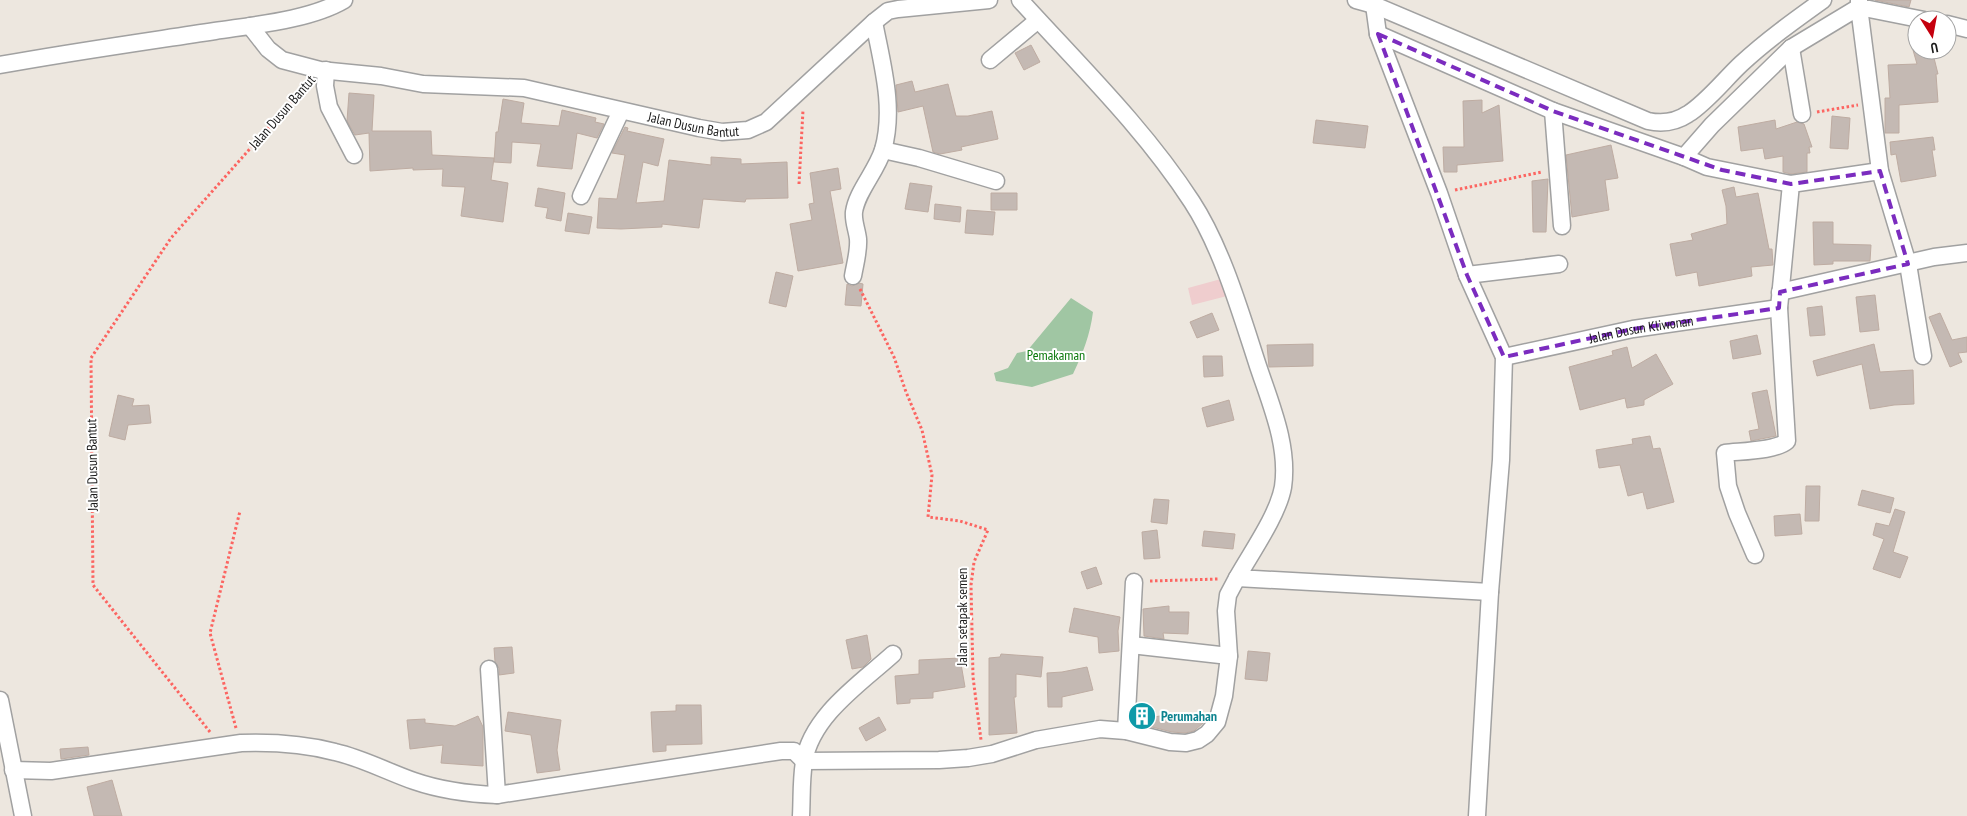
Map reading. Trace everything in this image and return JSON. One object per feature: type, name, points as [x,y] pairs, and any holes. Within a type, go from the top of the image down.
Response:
[{"type":"street","points":[[0,65],[250,26],[320,11],[344,0]]},
{"type":"street","name":"Jalan Dusun Bantut","points":[[323,70],[381,76],[423,84],[524,88],[699,128],[737,132],[748,130],[766,122],[888,11],[989,0]]},
{"type":"street","points":[[13,770],[51,771],[240,744],[260,743],[336,752],[416,782],[472,794],[497,795],[781,751],[794,751],[804,761],[939,760],[983,756],[1036,740],[1100,729],[1126,731],[1170,742],[1186,743],[1198,740],[1207,734],[1217,722],[1224,696],[1229,656],[1226,611],[1228,595],[1271,518],[1282,490],[1285,469],[1282,440],[1232,287],[1212,241],[1192,203],[1157,152],[1020,0]]},
{"type":"street","points":[[1356,0],[1374,11],[1648,121],[1658,123],[1671,122],[1689,113],[1784,27],[1823,0]]},
{"type":"street","points":[[1684,157],[1712,125],[1791,48],[1859,4],[1907,16]]},
{"type":"street","points":[[1859,4],[1870,104],[1880,171],[1908,264],[1923,356]]},
{"type":"street","points":[[1374,11],[1378,34],[1440,193],[1467,276],[1504,357],[1501,460],[1490,592],[1476,816]]},
{"type":"street","points":[[990,60],[1038,20]]},
{"type":"street","points":[[853,276],[858,245],[854,212],[857,202],[883,150],[888,120],[885,79],[874,22]]},
{"type":"street","points":[[250,26],[268,49],[282,60],[323,70],[329,107],[354,155]]},
{"type":"street","points":[[1378,34],[1553,111],[1684,157],[1707,167],[1791,184],[1880,171]]},
{"type":"street","points":[[1791,48],[1802,114]]},
{"type":"street","points":[[1728,77],[1745,92]]},
{"type":"street","points":[[582,196],[620,111]]},
{"type":"street","points":[[1553,111],[1556,170],[1562,226]]},
{"type":"street","points":[[883,150],[919,158],[996,181]]},
{"type":"street","points":[[1755,555],[1728,486],[1725,453],[1780,446],[1787,441],[1779,300],[1791,184]]},
{"type":"street","name":"Jalan Dusun Kliwonan","points":[[1504,357],[1779,300],[1934,257],[1967,253]]},
{"type":"street","points":[[1467,276],[1559,264]]},
{"type":"street","points":[[1237,578],[1490,592]]},
{"type":"street","points":[[1126,731],[1134,582]]},
{"type":"street","points":[[1131,645],[1229,656]]},
{"type":"street","points":[[801,816],[804,761],[813,734],[832,709],[893,654]]},
{"type":"street","points":[[489,669],[497,795]]},
{"type":"street","points":[[0,700],[23,816]]},
{"type":"path","name":"Jalan Dusun Bantut","points":[[222,747],[93,586],[91,358],[171,238],[323,70]]},
{"type":"path","points":[[799,184],[805,85]]},
{"type":"path","points":[[1802,114],[1870,104]]},
{"type":"path","points":[[1440,193],[1556,170]]},
{"type":"path","name":"Jalan setapak semen","points":[[853,276],[894,357],[922,430],[932,475],[928,517],[960,521],[988,530],[974,562],[971,585],[974,677],[983,756]]},
{"type":"path","points":[[240,511],[210,633],[240,744]]},
{"type":"path","points":[[1134,582],[1237,578]]},
{"type":"highlighted area","points":[[1378,34],[1553,111],[1722,170],[1791,184],[1880,171],[1908,264],[1780,292],[1779,308],[1633,329],[1504,357],[1467,275]]},
{"type":"shaded area","points":[[1221,279],[1227,296],[1192,305],[1188,288]]},
{"type":"green space","name":"Pemakaman","points":[[1071,298],[1093,312],[1086,344],[1073,374],[1032,387],[996,381],[994,373],[1008,368],[1017,353],[1027,351]]},
{"type":"building","points":[[1875,0],[1911,0],[1909,7]]},
{"type":"building","points":[[1031,45],[1040,62],[1024,70],[1015,53]]},
{"type":"building","points":[[1916,60],[1934,60],[1938,74],[1936,74],[1938,102],[1899,105],[1899,133],[1885,133],[1885,98],[1890,98],[1888,65],[1917,64]]},
{"type":"building","points":[[912,81],[915,92],[948,84],[956,116],[968,116],[992,111],[998,139],[961,147],[962,150],[940,154],[933,152],[923,106],[898,112],[896,85]]},
{"type":"building","points":[[349,93],[374,95],[372,131],[431,131],[432,155],[494,158],[491,180],[508,183],[503,222],[461,216],[465,187],[442,186],[443,169],[413,170],[413,168],[370,171],[369,133],[355,135],[347,121]]},
{"type":"building","points":[[503,99],[524,103],[521,123],[559,126],[562,110],[596,118],[595,122],[604,124],[597,138],[577,133],[572,169],[537,166],[541,144],[512,142],[511,163],[494,162],[496,132],[498,132]]},
{"type":"building","points":[[1482,100],[1482,113],[1499,105],[1503,161],[1457,165],[1457,172],[1444,172],[1443,147],[1464,147],[1463,101]]},
{"type":"building","points":[[1832,116],[1850,118],[1848,149],[1830,148]]},
{"type":"building","points":[[1316,120],[1368,126],[1365,148],[1313,143]]},
{"type":"building","points":[[1775,120],[1776,129],[1797,122],[1804,124],[1812,147],[1809,147],[1810,153],[1807,153],[1807,172],[1791,174],[1783,172],[1783,156],[1765,159],[1763,148],[1741,151],[1738,127]]},
{"type":"building","points":[[625,127],[628,128],[627,131],[664,139],[658,166],[643,162],[636,203],[664,201],[669,160],[711,165],[711,157],[741,159],[741,164],[787,162],[788,198],[746,199],[745,202],[703,199],[699,228],[662,224],[662,227],[597,228],[599,198],[617,199],[625,155],[612,153]]},
{"type":"building","points":[[1933,137],[1935,150],[1932,150],[1936,176],[1901,182],[1896,154],[1891,155],[1890,142]]},
{"type":"building","points":[[1611,145],[1618,178],[1605,180],[1609,210],[1572,217],[1566,155]]},
{"type":"building","points":[[838,168],[841,189],[830,191],[843,263],[798,271],[790,224],[812,220],[809,204],[814,203],[810,173]]},
{"type":"building","points":[[1548,179],[1546,232],[1533,232],[1532,181]]},
{"type":"building","points":[[910,183],[932,186],[928,212],[905,209]]},
{"type":"building","points":[[1734,187],[1736,197],[1758,193],[1769,249],[1772,249],[1773,265],[1751,267],[1752,276],[1699,286],[1697,272],[1676,276],[1670,244],[1693,240],[1691,234],[1727,224],[1726,206],[1722,190]]},
{"type":"building","points":[[538,188],[565,193],[561,221],[546,218],[548,208],[535,206]]},
{"type":"building","points":[[991,193],[1017,193],[1017,210],[991,210]]},
{"type":"building","points":[[935,204],[961,207],[960,222],[934,219]]},
{"type":"building","points":[[967,210],[995,212],[993,235],[965,233]]},
{"type":"building","points":[[568,213],[592,217],[589,234],[565,231]]},
{"type":"building","points":[[1813,222],[1833,222],[1833,244],[1871,245],[1870,261],[1833,261],[1833,264],[1814,265]]},
{"type":"building","points":[[776,272],[793,276],[786,307],[769,303]]},
{"type":"building","points":[[859,283],[863,284],[861,306],[845,305],[847,284],[852,286]]},
{"type":"building","points":[[1875,295],[1879,330],[1860,332],[1856,297]]},
{"type":"building","points":[[1822,306],[1825,335],[1810,336],[1807,308]]},
{"type":"building","points":[[1212,313],[1219,330],[1197,338],[1190,322]]},
{"type":"building","points":[[1940,313],[1952,340],[1967,337],[1967,352],[1958,353],[1962,362],[1950,367],[1929,317]]},
{"type":"building","points":[[1757,335],[1761,354],[1733,359],[1730,341]]},
{"type":"building","points":[[1313,344],[1313,366],[1269,367],[1267,345]]},
{"type":"building","points":[[1874,344],[1880,372],[1913,370],[1914,404],[1870,409],[1862,364],[1817,376],[1813,361]]},
{"type":"building","points":[[1627,347],[1632,368],[1656,354],[1673,384],[1644,400],[1644,405],[1627,408],[1625,398],[1580,410],[1569,367],[1613,355],[1612,351]]},
{"type":"building","points":[[1203,356],[1222,356],[1223,376],[1204,377]]},
{"type":"building","points":[[1767,390],[1776,436],[1751,441],[1749,431],[1759,429],[1752,393]]},
{"type":"building","points":[[118,395],[134,399],[132,406],[149,405],[151,423],[128,425],[125,440],[109,436]]},
{"type":"building","points":[[1229,400],[1234,420],[1207,427],[1202,408]]},
{"type":"building","points":[[1650,436],[1653,449],[1660,448],[1674,502],[1647,509],[1643,492],[1628,496],[1620,465],[1599,468],[1596,450],[1633,444],[1632,439]]},
{"type":"building","points":[[1806,486],[1820,486],[1819,521],[1805,521]]},
{"type":"building","points":[[1862,490],[1894,498],[1890,513],[1858,505]]},
{"type":"building","points":[[1154,499],[1169,500],[1167,524],[1151,522]]},
{"type":"building","points":[[1895,509],[1905,512],[1893,552],[1908,557],[1900,578],[1873,569],[1884,539],[1873,535],[1876,523],[1889,526]]},
{"type":"building","points":[[1800,514],[1802,534],[1775,536],[1774,516]]},
{"type":"building","points":[[1157,530],[1160,558],[1144,559],[1142,532]]},
{"type":"building","points":[[1204,531],[1235,534],[1233,549],[1202,546]]},
{"type":"building","points":[[1096,567],[1102,584],[1087,589],[1081,572]]},
{"type":"building","points":[[1169,606],[1169,612],[1189,612],[1188,634],[1163,633],[1164,639],[1144,636],[1143,609]]},
{"type":"building","points":[[1074,608],[1120,617],[1118,631],[1119,651],[1099,653],[1098,637],[1069,632]]},
{"type":"building","points":[[867,635],[871,659],[863,667],[852,669],[846,640]]},
{"type":"building","points":[[512,647],[514,673],[499,675],[499,668],[495,662],[494,648]]},
{"type":"building","points":[[1248,651],[1270,653],[1267,681],[1245,679]]},
{"type":"building","points":[[1001,654],[1043,657],[1041,677],[1016,674],[1016,697],[1014,697],[1017,733],[989,735],[989,658],[1000,657]]},
{"type":"building","points":[[960,658],[965,687],[933,692],[933,698],[910,699],[910,703],[897,704],[895,676],[919,674],[919,660]]},
{"type":"building","points":[[1087,667],[1093,690],[1062,697],[1062,707],[1048,707],[1047,673]]},
{"type":"building","points":[[676,705],[701,705],[702,744],[666,745],[666,751],[653,752],[651,712],[676,711]]},
{"type":"building","points":[[508,712],[561,720],[557,750],[560,770],[537,773],[531,735],[505,731]]},
{"type":"building","points":[[1137,715],[1154,717],[1166,715],[1203,723],[1194,731],[1185,733],[1172,732],[1136,723]]},
{"type":"building","points":[[478,716],[483,727],[483,766],[441,763],[443,745],[410,749],[407,720],[425,719],[425,723],[455,726]]},
{"type":"building","points":[[879,717],[886,730],[866,741],[859,728]]},
{"type":"building","points":[[88,747],[89,755],[61,759],[60,749]]},
{"type":"building","points":[[112,780],[122,816],[94,816],[87,787]]},
{"type":"place","name":"Perumahan","points":[[1142,716]]}]
